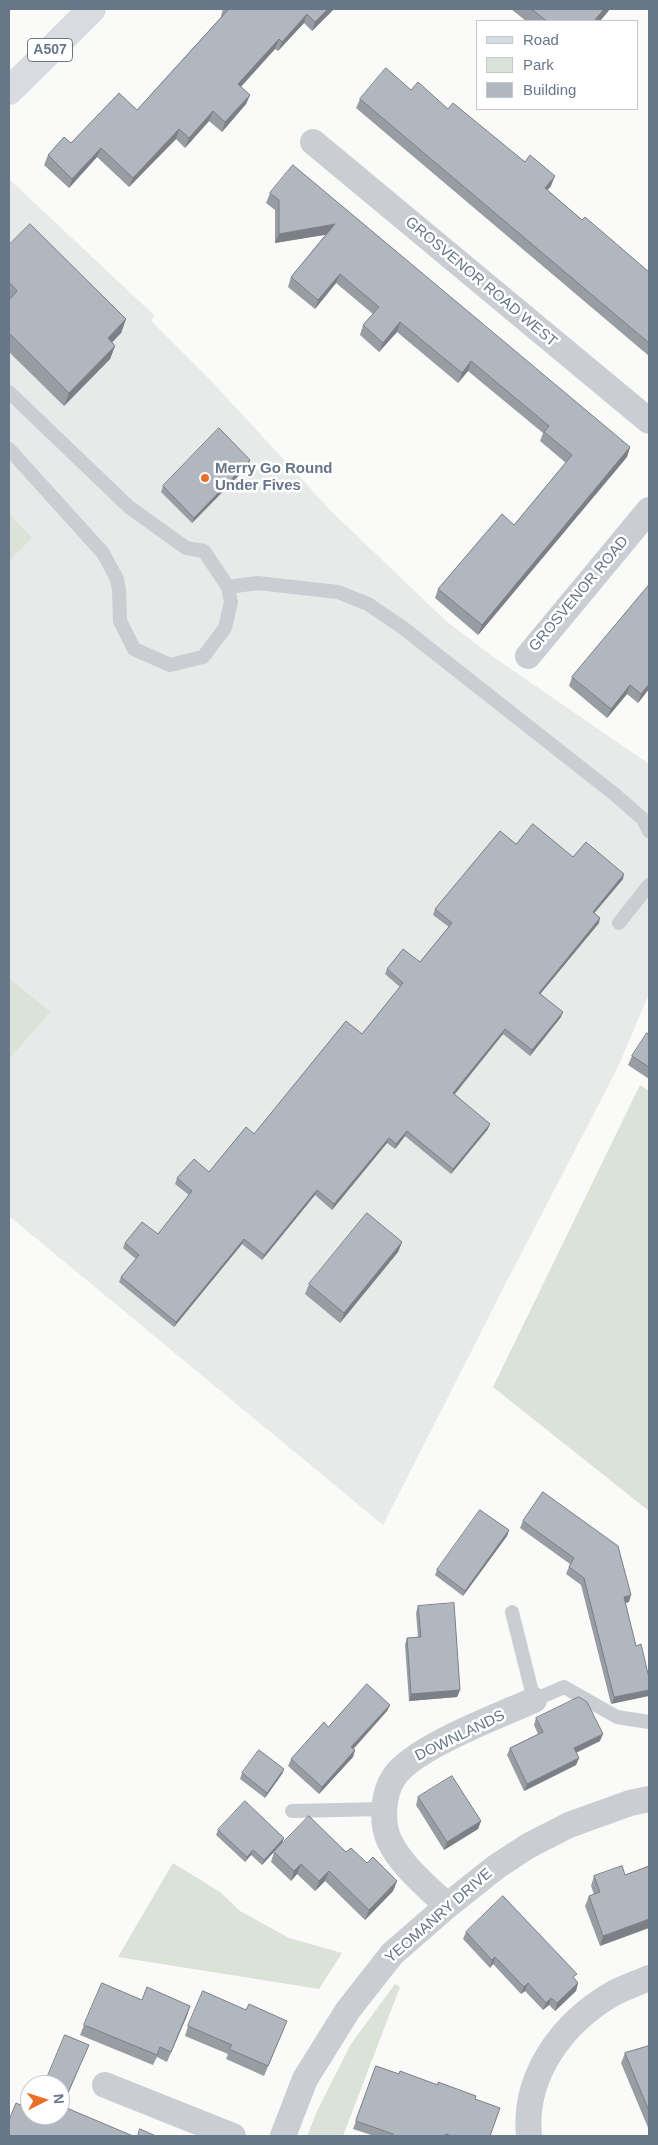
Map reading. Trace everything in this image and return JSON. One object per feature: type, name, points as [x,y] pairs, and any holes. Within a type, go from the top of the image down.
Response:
[{"type":"main road","name":"A507","points":[[9,91],[92,9]]},
{"type":"street","name":"GROSVENOR ROAD WEST","points":[[313,142],[649,421]]},
{"type":"street","name":"GROSVENOR ROAD","points":[[528,656],[649,510]]},
{"type":"street","name":"DOWNLANDS","points":[[447,1906],[412,1872],[388,1839],[384,1808],[387,1792],[393,1777],[406,1764],[427,1749],[534,1700]]},
{"type":"street","name":"YEOMANRY DRIVE","points":[[284,2136],[305,2079],[348,2010],[392,1954],[447,1906],[496,1867],[528,1846],[569,1825],[630,1803],[649,1799]]},
{"type":"street","points":[[529,2136],[530,2106],[533,2093],[539,2072],[550,2050],[587,2010],[615,1992],[649,1978]]},
{"type":"street","points":[[105,2085],[233,2136]]},
{"type":"lane","points":[[9,392],[129,507],[186,548],[204,551],[228,587],[231,602],[225,628],[203,657],[170,665],[134,649],[120,621],[117,579],[103,553],[9,450]]},
{"type":"lane","points":[[228,587],[258,583],[299,587],[338,592],[368,604],[402,627],[613,793],[643,819],[649,831]]},
{"type":"lane","points":[[619,923],[649,885]]},
{"type":"lane","points":[[512,1612],[534,1700]]},
{"type":"lane","name":"DOWNLANDS","points":[[534,1700],[564,1687],[617,1717],[649,1722]]},
{"type":"lane","points":[[292,1811],[384,1808]]},
{"type":"shaded area","points":[[9,179],[155,316],[151,321],[215,385],[332,512],[446,621],[492,656],[649,764],[649,994],[617,1069],[383,1525],[9,1216]]},
{"type":"green space","points":[[9,514],[32,538],[9,561]]},
{"type":"green space","points":[[9,978],[50,1012],[9,1059]]},
{"type":"green space","points":[[640,1085],[649,1091],[649,1511],[493,1387]]},
{"type":"green space","points":[[173,1863],[220,1892],[240,1911],[289,1938],[342,1953],[319,1989],[118,1957]]},
{"type":"green space","points":[[395,1984],[400,1987],[343,2136],[307,2136],[318,2109],[351,2044]]},
{"type":"building","points":[[227,9],[328,9],[315,22],[307,14],[282,42],[279,39],[238,84],[250,95],[225,122],[213,111],[189,138],[179,129],[133,178],[101,148],[72,179],[48,155],[64,137],[71,143],[119,93],[137,110]]},
{"type":"building","points":[[532,9],[604,9],[595,20],[546,20]]},
{"type":"building","points":[[386,68],[411,90],[418,82],[448,109],[453,103],[525,162],[530,155],[555,176],[545,188],[582,220],[585,217],[649,272],[649,343],[360,99]]},
{"type":"building","points":[[293,165],[630,447],[482,625],[438,589],[502,514],[514,525],[572,455],[544,432],[549,426],[471,361],[462,373],[400,322],[383,343],[363,325],[379,307],[340,274],[318,300],[291,277],[335,224],[279,234],[279,200],[270,193]]},
{"type":"building","points":[[30,224],[126,319],[108,338],[115,346],[69,393],[9,333],[9,300],[17,291],[9,282],[9,245]]},
{"type":"building","name":"Merry Go Round Under Fives","points":[[219,428],[250,460],[194,518],[163,486]]},
{"type":"building","points":[[649,585],[649,684],[641,694],[630,685],[611,709],[572,677]]},
{"type":"building","points":[[533,824],[573,857],[586,842],[624,874],[593,912],[600,918],[539,993],[563,1012],[532,1050],[505,1029],[453,1093],[490,1124],[453,1169],[407,1131],[396,1144],[389,1138],[334,1204],[317,1190],[264,1255],[244,1239],[176,1322],[121,1277],[139,1255],[125,1243],[142,1222],[158,1234],[192,1191],[177,1178],[194,1159],[209,1172],[246,1127],[254,1134],[346,1021],[362,1034],[403,983],[387,969],[403,949],[420,962],[452,923],[435,909],[500,831],[516,844]]},
{"type":"building","points":[[647,1033],[649,1035],[649,1067],[632,1056]]},
{"type":"building","points":[[367,1213],[402,1242],[344,1313],[309,1284]]},
{"type":"building","points":[[543,1492],[618,1546],[631,1595],[624,1597],[636,1646],[641,1644],[649,1678],[649,1690],[614,1697],[584,1578],[569,1567],[574,1558],[523,1521]]},
{"type":"building","points":[[480,1510],[509,1530],[465,1591],[437,1570]]},
{"type":"building","points":[[454,1603],[460,1690],[411,1694],[407,1638],[421,1637],[418,1606]]},
{"type":"building","points":[[367,1684],[390,1705],[351,1747],[355,1750],[322,1787],[291,1759],[324,1722],[328,1727]]},
{"type":"building","points":[[579,1697],[587,1702],[603,1734],[574,1748],[579,1758],[527,1784],[510,1748],[543,1732],[536,1718]]},
{"type":"building","points":[[259,1750],[284,1769],[267,1793],[242,1773]]},
{"type":"building","points":[[452,1776],[481,1821],[447,1842],[418,1797]]},
{"type":"building","points":[[245,1801],[284,1838],[264,1860],[253,1850],[247,1857],[218,1830]]},
{"type":"building","points":[[309,1816],[346,1852],[351,1848],[367,1863],[373,1857],[397,1881],[369,1910],[329,1871],[319,1881],[301,1864],[294,1871],[274,1852]]},
{"type":"building","points":[[622,1866],[625,1875],[649,1866],[649,1919],[603,1936],[589,1896],[600,1892],[594,1876]]},
{"type":"building","points":[[503,1896],[577,1974],[573,1977],[578,1983],[557,2003],[551,1998],[546,2003],[528,1983],[524,1987],[495,1957],[492,1960],[466,1932]]},
{"type":"building","points":[[102,1983],[142,2000],[147,1987],[190,2006],[171,2052],[160,2047],[157,2055],[84,2025]]},
{"type":"building","points":[[203,1991],[246,2010],[249,2004],[287,2021],[268,2066],[229,2049],[232,2045],[188,2026]]},
{"type":"building","points":[[65,2035],[89,2045],[70,2088],[70,2075],[48,2075]]},
{"type":"building","points":[[649,2046],[649,2111],[625,2053]]},
{"type":"building","points":[[376,2066],[399,2074],[400,2071],[438,2085],[438,2082],[476,2096],[475,2099],[500,2108],[490,2136],[451,2136],[446,2134],[445,2136],[392,2136],[393,2134],[356,2121]]},
{"type":"building","points":[[16,2103],[20,2105],[20,2125],[70,2125],[70,2109],[133,2136],[11,2136],[9,2135],[9,2120]]},
{"type":"building","points":[[140,2129],[156,2136],[138,2136]]},
{"type":"place","name":"Merry Go Round Under Fives","points":[[205,478]]}]
